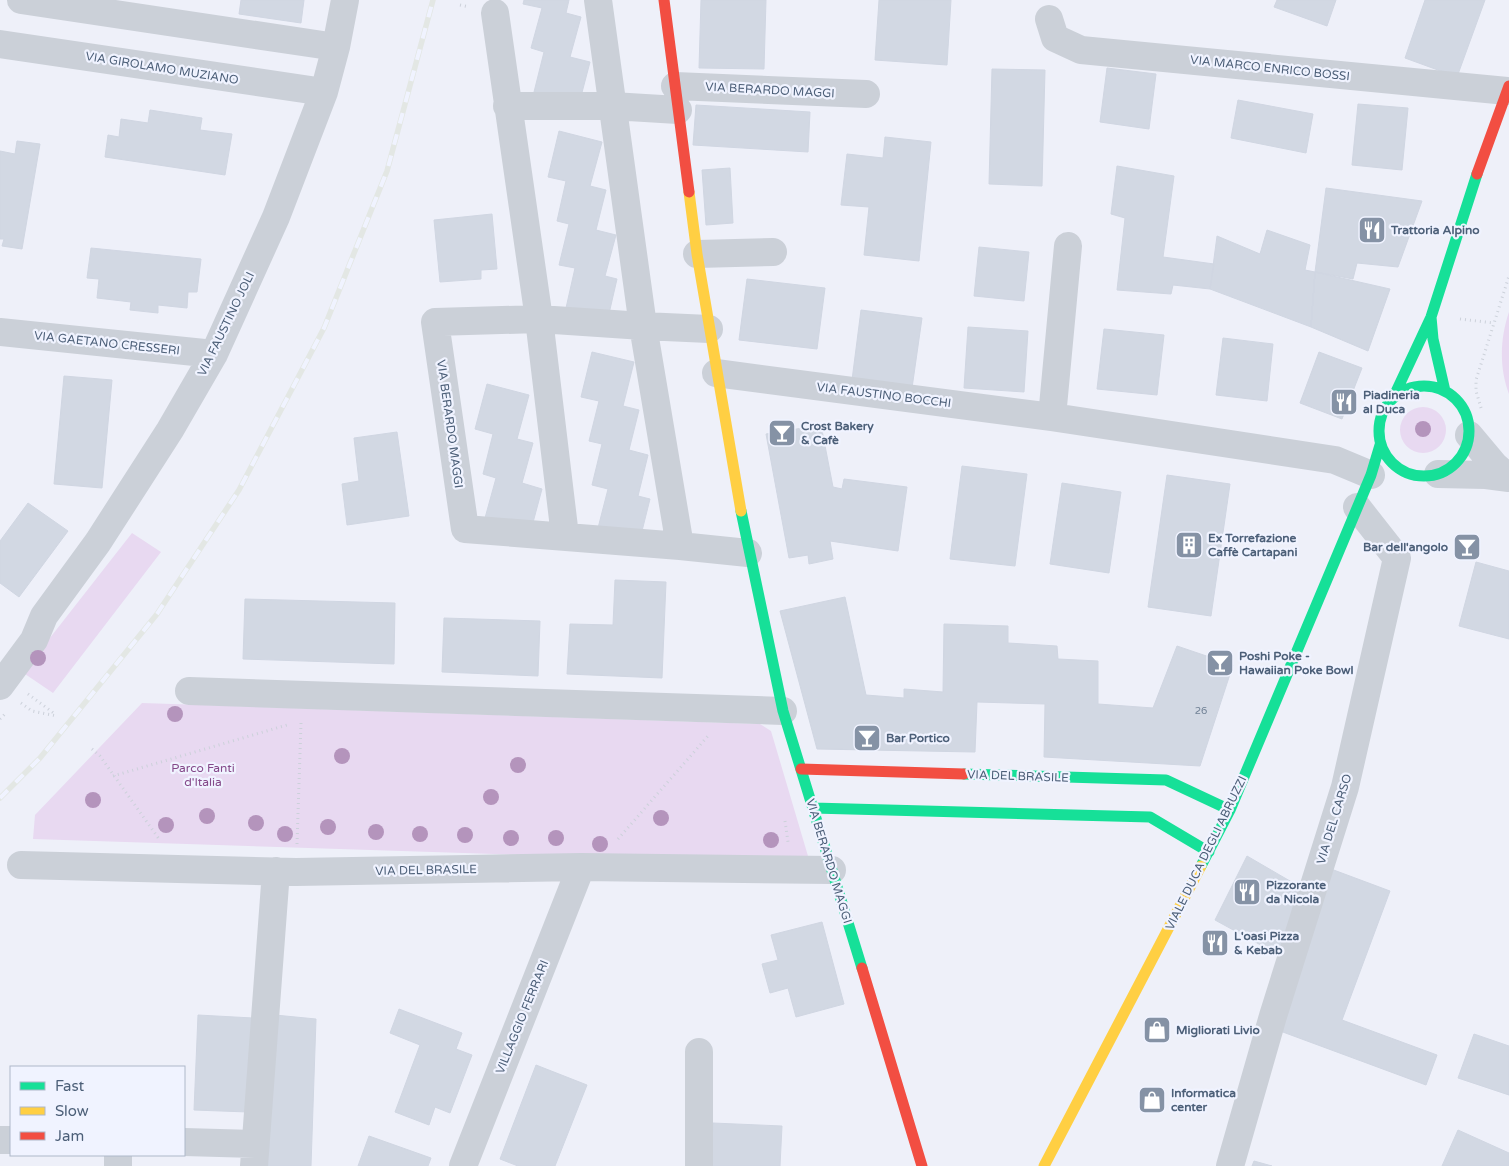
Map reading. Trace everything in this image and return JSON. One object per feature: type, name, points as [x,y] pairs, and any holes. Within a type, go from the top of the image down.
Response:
[{"type":"street","points":[[21,0],[110,7],[336,47]]},
{"type":"street","name":"VIA FAUSTINO JOLI","points":[[7,686],[21,633],[44,616],[98,542],[170,430],[214,354],[276,216],[324,92],[336,47],[345,0]]},
{"type":"street","points":[[598,0],[643,326],[680,546]]},
{"type":"street","name":"VIA BERARDO MAGGI","points":[[664,0],[697,254],[748,554],[783,711],[922,1166]]},
{"type":"street","points":[[495,13],[539,319],[565,536]]},
{"type":"street","name":"VIA MARCO ENRICO BOSSI","points":[[1049,20],[1055,38],[1081,50],[1508,89]]},
{"type":"street","name":"VIA GIROLAMO MUZIANO","points":[[0,44],[324,92]]},
{"type":"street","points":[[1403,471],[1389,460],[1380,445],[1378,431],[1380,418],[1394,396],[1431,316],[1466,206],[1508,89]]},
{"type":"street","name":"VIA BERARDO MAGGI","points":[[507,106],[612,106],[677,98],[866,94]]},
{"type":"street","points":[[1052,416],[1068,246]]},
{"type":"street","points":[[697,254],[773,252]]},
{"type":"street","points":[[1431,316],[1433,339],[1445,390]]},
{"type":"street","name":"VIA BERARDO MAGGI","points":[[709,329],[539,319],[435,322],[465,529],[680,546],[748,554]]},
{"type":"street","name":"VIA GAETANO CRESSERI","points":[[0,332],[214,354]]},
{"type":"street","name":"VIA FAUSTINO BOCCHI","points":[[716,373],[1052,416],[1335,460],[1371,475]]},
{"type":"street","points":[[1394,396],[1406,389],[1432,386],[1445,390],[1456,399],[1463,409],[1468,421],[1469,435],[1459,459],[1450,468],[1438,474]]},
{"type":"street","points":[[1469,435],[1494,466],[1509,478]]},
{"type":"street","name":"VIALE DUCA DEGLI ABRUZZI","points":[[1044,1166],[1230,810],[1371,475],[1380,445]]},
{"type":"street","points":[[1371,475],[1387,471],[1403,471],[1426,476],[1438,474],[1486,475],[1509,478]]},
{"type":"street","name":"VIA DEL CARSO","points":[[1230,1166],[1272,1016],[1345,787],[1397,558],[1357,507]]},
{"type":"street","points":[[189,691],[783,711]]},
{"type":"street","name":"VIA DEL BRASILE","points":[[801,769],[1166,780],[1230,810]]},
{"type":"street","points":[[813,808],[1150,817],[1209,852]]},
{"type":"street","name":"VIA DEL BRASILE","points":[[21,866],[276,871],[580,867],[832,870]]},
{"type":"street","name":"VILLAGGIO FERRARI","points":[[463,1166],[580,867]]},
{"type":"street","points":[[185,1142],[254,1155],[276,871]]},
{"type":"street","points":[[699,1052],[699,1166]]},
{"type":"path","points":[[1483,412],[1476,391],[1476,380],[1509,276]]},
{"type":"path","points":[[7,686],[32,711],[57,716],[39,702]]},
{"type":"path","points":[[0,720],[7,686]]},
{"type":"path","points":[[113,776],[301,721],[297,845]]},
{"type":"path","points":[[611,846],[710,734],[710,728]]},
{"type":"path","points":[[92,749],[159,840]]},
{"type":"green space","points":[[1509,312],[1509,394],[1502,363],[1502,343]]},
{"type":"green space","points":[[1428,407],[1432,408],[1442,417],[1445,421],[1445,439],[1436,449],[1428,453],[1418,453],[1410,449],[1401,439],[1400,425],[1404,417],[1414,408]]},
{"type":"green space","points":[[132,533],[161,552],[53,693],[25,674],[35,657]]},
{"type":"green space","name":"Parco Fanti d'Italia","points":[[142,703],[760,724],[771,731],[808,856],[801,864],[33,839],[35,815]]},
{"type":"building","points":[[241,0],[304,0],[301,23],[239,14]]},
{"type":"building","points":[[524,0],[569,0],[566,13],[581,17],[570,57],[590,62],[579,104],[534,92],[544,52],[531,48],[542,8],[523,4]]},
{"type":"building","points":[[701,0],[766,0],[764,69],[699,68]]},
{"type":"building","points":[[879,0],[951,0],[947,65],[875,60]]},
{"type":"building","points":[[1277,0],[1336,0],[1327,26],[1274,7]]},
{"type":"building","points":[[1425,0],[1485,0],[1457,77],[1405,58]]},
{"type":"building","points":[[1107,68],[1156,74],[1149,129],[1100,122]]},
{"type":"building","points":[[992,69],[1045,70],[1042,186],[989,184]]},
{"type":"building","points":[[1238,100],[1313,114],[1306,153],[1231,138]]},
{"type":"building","points":[[1358,104],[1408,108],[1402,170],[1352,165]]},
{"type":"building","points":[[696,105],[810,112],[808,152],[693,145]]},
{"type":"building","points":[[150,110],[202,118],[200,130],[232,134],[225,175],[105,157],[108,135],[119,137],[121,119],[148,123]]},
{"type":"building","points":[[559,131],[602,142],[590,186],[606,190],[596,230],[616,235],[605,276],[617,279],[608,318],[566,308],[575,268],[559,265],[569,224],[557,221],[566,181],[548,177]]},
{"type":"building","points":[[885,137],[931,142],[919,261],[864,255],[869,207],[841,205],[847,154],[883,158]]},
{"type":"building","points":[[17,141],[40,144],[22,249],[2,246],[4,239],[0,239],[0,151],[15,154]]},
{"type":"building","points":[[1117,166],[1174,176],[1163,257],[1214,264],[1210,289],[1173,285],[1171,294],[1117,290],[1125,218],[1111,214]]},
{"type":"building","points":[[730,168],[733,223],[706,225],[702,170]]},
{"type":"building","points":[[1326,188],[1422,201],[1398,267],[1357,263],[1353,279],[1315,272]]},
{"type":"building","points":[[492,214],[497,269],[481,270],[481,279],[440,282],[434,220]]},
{"type":"building","points":[[1267,230],[1310,245],[1305,270],[1315,272],[1311,327],[1210,289],[1217,236],[1260,254]]},
{"type":"building","points":[[979,247],[1029,252],[1024,301],[974,296]]},
{"type":"building","points":[[91,248],[201,259],[197,292],[188,292],[187,308],[158,305],[158,313],[130,310],[131,302],[97,298],[99,279],[87,278]]},
{"type":"building","points":[[1315,272],[1390,289],[1368,351],[1311,327]]},
{"type":"building","points":[[747,279],[825,288],[817,349],[739,340]]},
{"type":"building","points":[[861,310],[922,318],[912,388],[852,380]]},
{"type":"building","points":[[968,327],[1028,331],[1024,392],[964,388]]},
{"type":"building","points":[[1104,329],[1164,335],[1157,395],[1097,389]]},
{"type":"building","points":[[1223,338],[1273,344],[1267,401],[1216,395]]},
{"type":"building","points":[[592,352],[634,362],[623,406],[639,410],[629,450],[648,455],[638,496],[650,499],[640,539],[598,528],[608,489],[592,485],[602,444],[589,441],[599,401],[581,397]]},
{"type":"building","points":[[1319,352],[1362,368],[1342,419],[1300,403]]},
{"type":"building","points":[[64,376],[112,380],[102,488],[54,484]]},
{"type":"building","points":[[487,384],[529,395],[517,439],[533,443],[522,483],[542,489],[531,530],[485,518],[496,478],[483,474],[493,434],[475,429]]},
{"type":"building","points":[[821,425],[833,487],[842,489],[844,479],[907,487],[898,551],[830,541],[833,559],[809,564],[808,555],[789,558],[766,434]]},
{"type":"building","points":[[397,432],[409,516],[347,525],[342,484],[359,481],[354,438]]},
{"type":"building","points":[[962,466],[1027,474],[1015,566],[950,559]]},
{"type":"building","name":"Ex Torrefazione Caffè Cartapani","points":[[1167,475],[1230,484],[1211,616],[1148,607]]},
{"type":"building","points":[[1062,483],[1121,492],[1109,573],[1050,564]]},
{"type":"building","points":[[28,503],[68,531],[19,597],[0,583],[0,541]]},
{"type":"building","points":[[1476,562],[1509,571],[1509,639],[1459,626]]},
{"type":"building","points":[[615,580],[666,582],[662,678],[567,674],[570,624],[613,625]]},
{"type":"building","points":[[845,597],[866,695],[904,698],[904,689],[943,692],[944,624],[1008,626],[1008,643],[1057,646],[1058,659],[1098,661],[1098,704],[1153,708],[1177,646],[1233,665],[1200,766],[1044,757],[1045,704],[977,702],[975,752],[817,749],[780,611]]},
{"type":"building","points":[[245,599],[395,603],[394,664],[243,659]]},
{"type":"building","points":[[444,618],[540,621],[538,676],[442,672]]},
{"type":"building","points":[[1247,856],[1302,888],[1279,955],[1215,920]]},
{"type":"building","points":[[1331,869],[1390,891],[1342,1020],[1437,1055],[1426,1085],[1272,1028]]},
{"type":"building","points":[[822,922],[844,1004],[796,1017],[788,988],[770,993],[762,964],[778,960],[771,935]]},
{"type":"building","points":[[399,1009],[462,1033],[456,1049],[472,1055],[450,1113],[435,1107],[429,1125],[395,1112],[420,1045],[390,1033]]},
{"type":"building","points":[[198,1015],[253,1018],[248,1112],[194,1110]]},
{"type":"building","points":[[275,1015],[316,1019],[311,1166],[268,1166]]},
{"type":"building","points":[[1474,1034],[1509,1046],[1509,1095],[1458,1078]]},
{"type":"building","points":[[536,1065],[587,1085],[555,1166],[518,1166],[500,1159]]},
{"type":"building","points":[[713,1123],[782,1126],[780,1166],[711,1166]]},
{"type":"building","points":[[1458,1130],[1509,1153],[1509,1166],[1442,1166]]},
{"type":"building","points":[[369,1136],[431,1158],[428,1166],[358,1166]]},
{"type":"building","points":[[1254,1161],[1272,1166],[1252,1166]]},
{"type":"railway","points":[[0,798],[40,758],[157,614],[239,490],[324,328],[387,171],[433,0]]},
{"type":"traffic: fast","points":[[1394,396],[1431,317],[1477,174]]},
{"type":"traffic: fast","points":[[1431,317],[1433,339],[1445,391]]},
{"type":"traffic: fast","points":[[1424,386],[1441,389],[1456,399],[1466,414],[1469,431],[1466,448],[1456,463],[1441,473],[1424,476],[1407,473],[1392,463],[1382,448],[1379,431],[1382,414],[1392,399],[1407,389],[1424,386]]},
{"type":"traffic: fast","points":[[1201,866],[1230,810],[1371,475],[1380,445]]},
{"type":"traffic: fast","points":[[741,511],[783,711],[862,968]]},
{"type":"traffic: fast","points":[[964,774],[1166,780],[1230,810]]},
{"type":"traffic: fast","points":[[813,808],[1150,817],[1209,852]]},
{"type":"traffic: slow","points":[[689,192],[697,254],[741,511]]},
{"type":"traffic: slow","points":[[1044,1166],[1201,866]]},
{"type":"traffic: jam","points":[[664,0],[689,192]]},
{"type":"traffic: jam","points":[[1477,174],[1509,86]]},
{"type":"traffic: jam","points":[[801,769],[964,774]]},
{"type":"traffic: jam","points":[[862,968],[922,1166]]},
{"type":"place","name":"Trattoria Alpino","points":[[1372,230]]},
{"type":"place","name":"Piadineria al Duca","points":[[1344,402]]},
{"type":"place","name":"Crost Bakery & Cafè","points":[[782,433]]},
{"type":"place","name":"Ex Torrefazione Caffè Cartapani","points":[[1189,545]]},
{"type":"place","name":"Bar dell'angolo","points":[[1467,547]]},
{"type":"place","name":"Poshi Poke - Hawaiian Poke Bowl","points":[[1220,663]]},
{"type":"place","name":"Bar Portico","points":[[867,738]]},
{"type":"place","name":"Pizzorante da Nicola","points":[[1247,892]]},
{"type":"place","name":"L'oasi Pizza & Kebab","points":[[1215,943]]},
{"type":"place","name":"Migliorati Livio","points":[[1157,1030]]},
{"type":"place","name":"Informatica center","points":[[1152,1100]]}]
